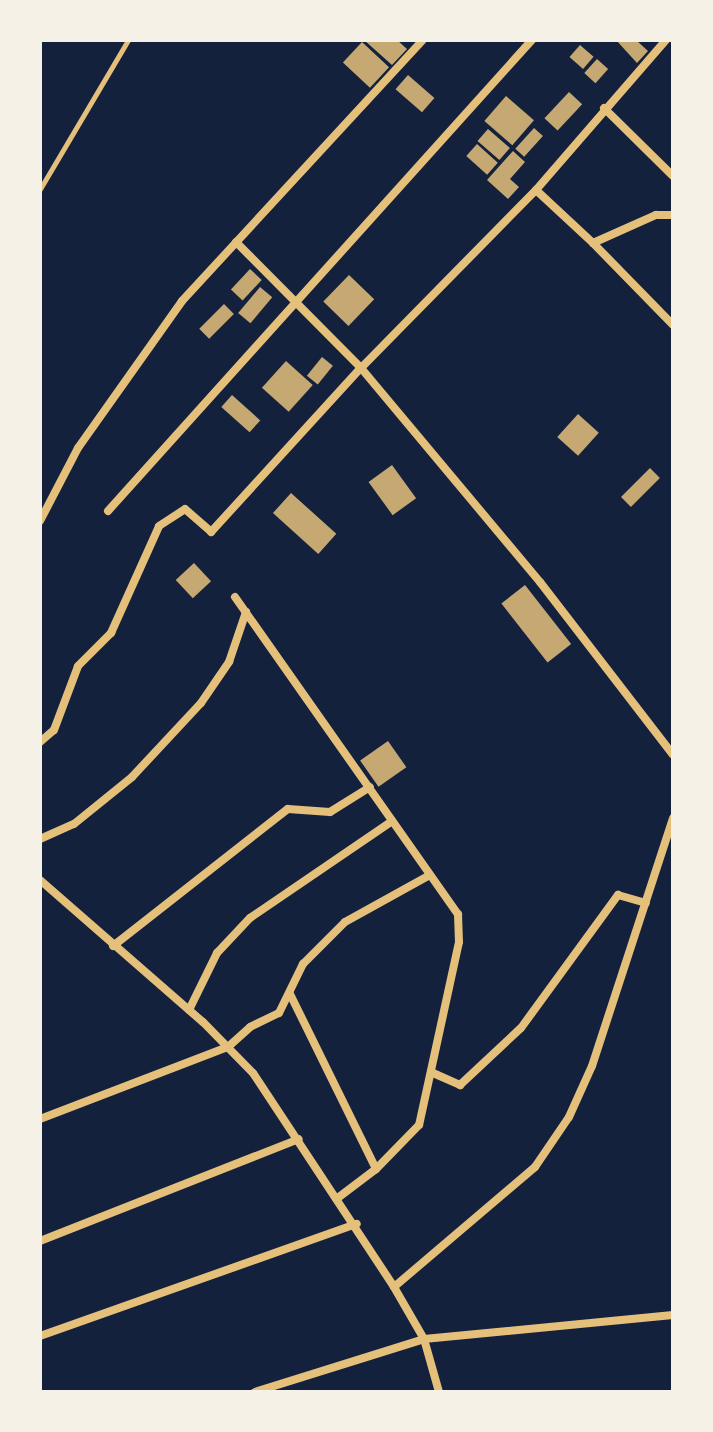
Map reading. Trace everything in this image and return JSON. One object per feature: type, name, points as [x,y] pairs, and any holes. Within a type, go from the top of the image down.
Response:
[{"type":"street","points":[[40,521],[78,448],[131,368],[236,242],[423,40]]},
{"type":"street","points":[[108,511],[532,40]]},
{"type":"street","points":[[40,742],[54,730],[78,666],[111,633],[159,526],[185,509],[211,532],[361,368],[536,190],[666,40]]},
{"type":"street","points":[[604,108],[673,176]]},
{"type":"street","points":[[536,190],[673,325]]},
{"type":"street","points":[[593,243],[656,215],[673,215]]},
{"type":"street","points":[[236,242],[361,368],[540,582],[673,755]]},
{"type":"street","points":[[235,597],[458,914],[459,942],[433,1073],[419,1125],[376,1169],[339,1197]]},
{"type":"street","points":[[40,839],[74,824],[132,777],[201,703],[229,662],[246,612]]},
{"type":"street","points":[[113,946],[288,809],[330,812],[370,787]]},
{"type":"street","points":[[394,1287],[535,1167],[569,1117],[592,1066],[673,818]]},
{"type":"street","points":[[189,1010],[217,953],[250,918],[392,821]]},
{"type":"street","points":[[40,1119],[228,1047],[250,1027],[279,1013],[303,964],[345,922],[430,875]]},
{"type":"street","points":[[40,880],[189,1010],[253,1073],[357,1224],[394,1287],[424,1339],[439,1392]]},
{"type":"street","points":[[433,1073],[460,1085],[521,1028],[618,895],[646,903]]},
{"type":"street","points":[[290,994],[376,1169]]},
{"type":"street","points":[[40,1241],[299,1139]]},
{"type":"street","points":[[40,1336],[357,1224]]},
{"type":"street","points":[[255,1392],[424,1339],[673,1315]]},
{"type":"path","points":[[40,189],[128,40]]},
{"type":"building","points":[[364,40],[397,40],[407,49],[392,65]]},
{"type":"building","points":[[616,40],[636,40],[648,51],[637,63]]},
{"type":"building","points":[[362,42],[389,67],[370,88],[343,62]]},
{"type":"building","points":[[580,45],[594,57],[583,69],[570,57]]},
{"type":"building","points":[[597,59],[608,69],[595,83],[584,73]]},
{"type":"building","points":[[408,75],[434,98],[422,112],[396,89]]},
{"type":"building","points":[[569,92],[582,104],[558,131],[544,118]]},
{"type":"building","points":[[506,96],[534,120],[512,145],[484,121]]},
{"type":"building","points":[[534,128],[543,136],[524,157],[515,149]]},
{"type":"building","points":[[488,129],[510,148],[499,160],[478,141]]},
{"type":"building","points":[[477,144],[498,163],[487,175],[466,156]]},
{"type":"building","points":[[513,151],[525,162],[510,179],[519,187],[508,199],[487,180]]},
{"type":"building","points":[[250,269],[262,280],[243,300],[231,289]]},
{"type":"building","points":[[349,275],[374,299],[348,326],[323,302]]},
{"type":"building","points":[[260,287],[272,297],[250,323],[238,313]]},
{"type":"building","points":[[224,304],[234,314],[209,339],[199,329]]},
{"type":"building","points":[[322,357],[333,366],[318,384],[307,376]]},
{"type":"building","points":[[286,361],[313,385],[289,412],[262,388]]},
{"type":"building","points":[[232,395],[260,420],[250,432],[221,407]]},
{"type":"building","points":[[578,414],[599,433],[578,456],[557,437]]},
{"type":"building","points":[[392,465],[416,498],[393,515],[369,482]]},
{"type":"building","points":[[650,468],[660,478],[631,507],[621,497]]},
{"type":"building","points":[[291,493],[336,534],[318,554],[273,513]]},
{"type":"building","points":[[194,563],[211,581],[193,598],[176,580]]},
{"type":"building","points":[[525,585],[571,644],[548,663],[501,603]]},
{"type":"building","points":[[388,741],[406,767],[379,787],[360,761]]}]
